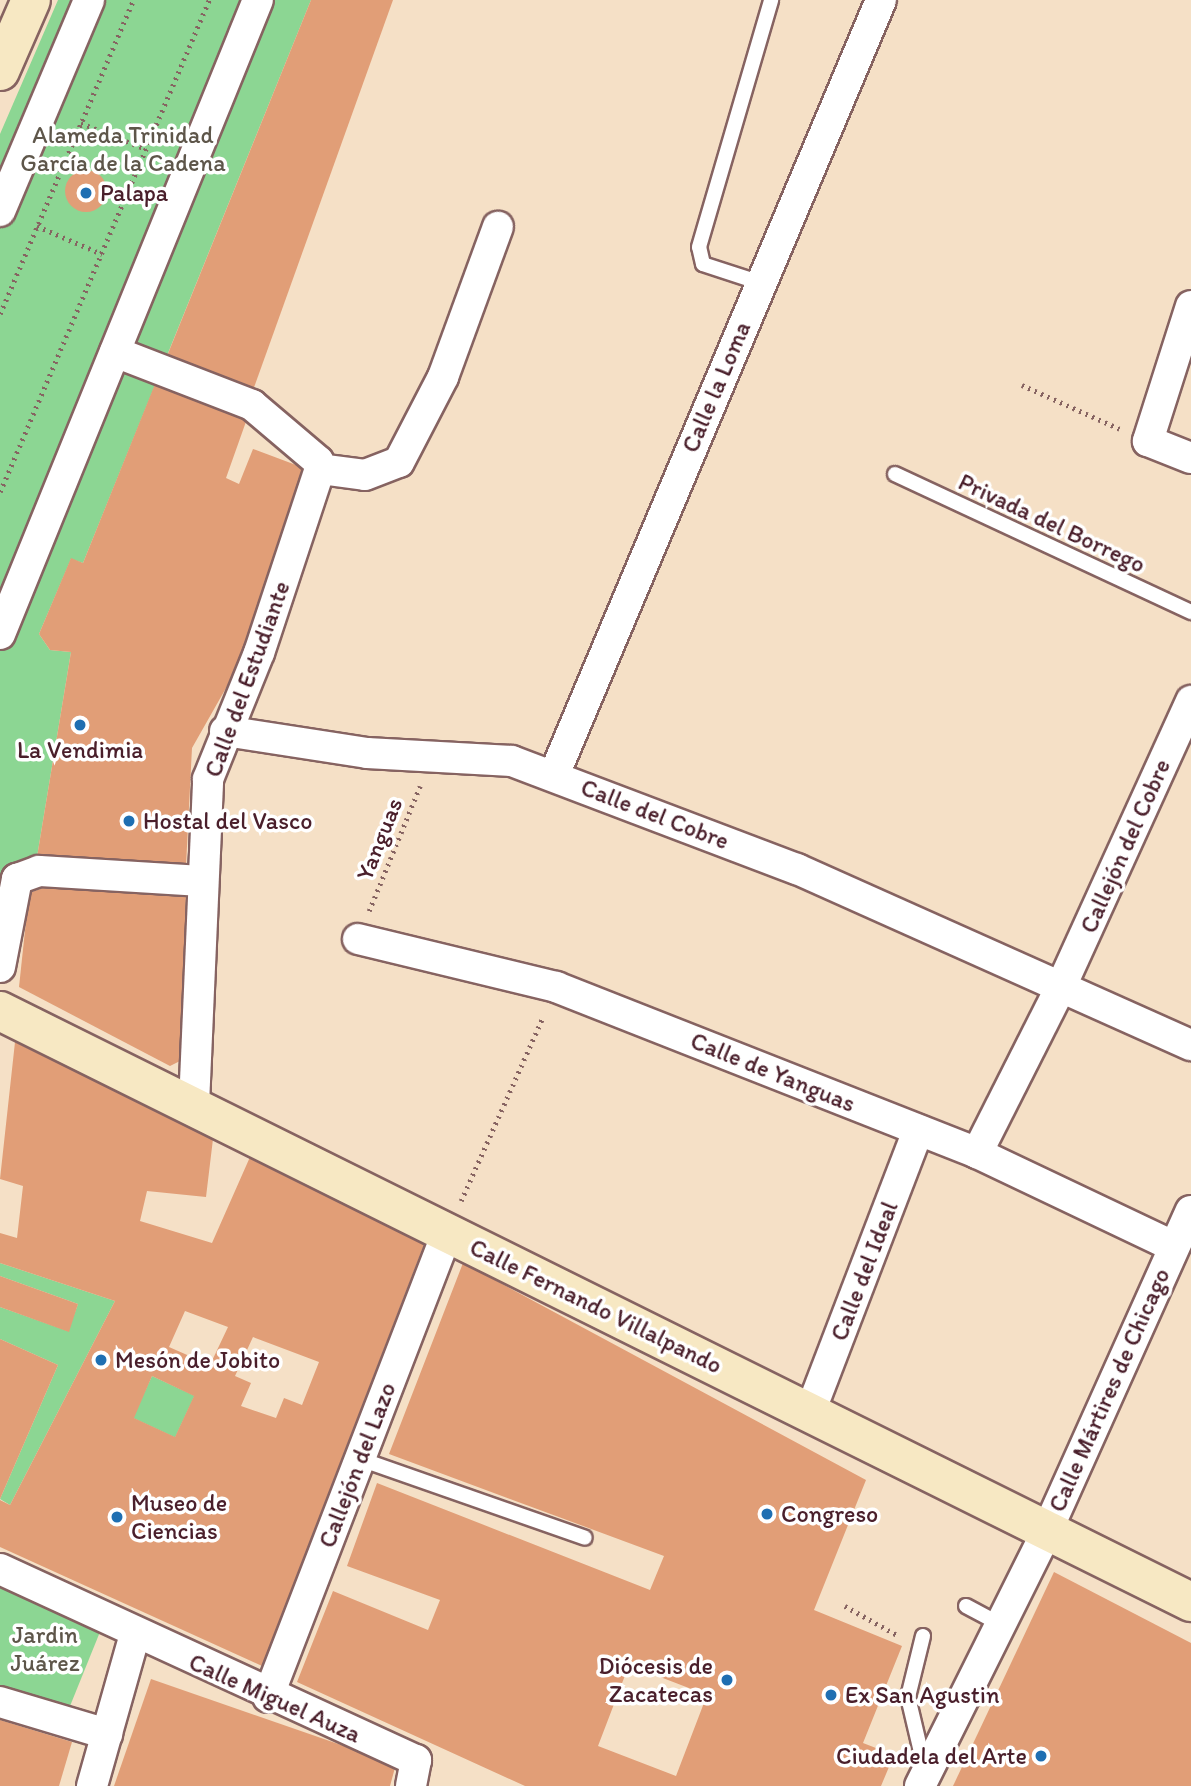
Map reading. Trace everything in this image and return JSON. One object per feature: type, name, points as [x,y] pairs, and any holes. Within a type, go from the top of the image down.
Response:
[{"type":"street","points":[[0,71],[31,0]]},
{"type":"street","points":[[0,211],[89,0]]},
{"type":"street","points":[[0,634],[258,0]]},
{"type":"street","name":"Calle la Loma","points":[[554,775],[881,0]]},
{"type":"street","points":[[115,352],[252,405],[279,432],[318,461],[320,469],[365,475],[399,462],[443,377],[498,227]]},
{"type":"street","points":[[1191,306],[1148,441],[1191,458]]},
{"type":"street","name":"Calle del Estudiante","points":[[194,1104],[208,779],[259,653],[320,469]]},
{"type":"street","name":"Callejón del Cobre","points":[[1059,991],[1191,701]]},
{"type":"street","name":"Calle del Cobre","points":[[225,732],[367,753],[433,753],[499,758],[554,775],[797,869],[1059,991],[1191,1045]]},
{"type":"street","points":[[0,967],[18,879],[38,872],[203,881]]},
{"type":"street","name":"Calle de Yanguas","points":[[358,939],[556,987],[977,1153],[1173,1246]]},
{"type":"street","points":[[977,1153],[1059,991]]},
{"type":"street","name":"Calle Fernando Villalpando","points":[[0,1011],[194,1104],[1046,1533],[1191,1602]]},
{"type":"street","name":"Calle del Ideal","points":[[810,1412],[918,1130]]},
{"type":"street","name":"Calle Mártires de Chicago","points":[[923,1780],[1046,1533],[1191,1210]]},
{"type":"street","name":"Callejón del Lazo","points":[[268,1698],[447,1233]]},
{"type":"street","name":"Calle Miguel Auza","points":[[0,1569],[116,1617],[135,1634],[268,1698],[412,1779]]},
{"type":"street","points":[[92,1786],[135,1634]]},
{"type":"street","points":[[0,1702],[107,1734]]},
{"type":"lane","points":[[761,283],[703,264],[699,247],[771,0]]},
{"type":"lane","name":"Privada del Borrego","points":[[895,474],[1191,612]]},
{"type":"lane","points":[[360,1460],[585,1538]]},
{"type":"lane","points":[[966,1606],[1000,1624]]},
{"type":"lane","points":[[918,1640],[908,1697],[923,1780]]},
{"type":"path","points":[[0,314],[133,0]]},
{"type":"path","points":[[0,492],[209,0]]},
{"type":"path","points":[[81,122],[146,149]]},
{"type":"path","points":[[37,226],[102,254]]},
{"type":"path","points":[[1022,385],[1148,441]]},
{"type":"path","name":"Yanguas","points":[[358,939],[433,753]]},
{"type":"path","points":[[477,1166],[556,987]]},
{"type":"path","points":[[845,1606],[918,1640]]},
{"type":"green space","name":"Alameda Trinidad García de la Cadena","points":[[58,0],[311,0],[83,563],[71,559],[39,634],[50,650],[71,652],[37,857],[0,904],[0,134]]},
{"type":"green space","points":[[0,1263],[115,1301],[10,1505],[0,1499],[58,1365],[0,1339],[0,1307],[68,1331],[78,1304],[0,1276]]},
{"type":"green space","points":[[152,1376],[195,1396],[175,1438],[133,1418]]},
{"type":"green space","name":"Jardin Juárez","points":[[0,1581],[104,1622],[68,1711],[0,1689]]},
{"type":"building","points":[[311,0],[393,0],[252,393],[165,361]]},
{"type":"building","name":"Palapa","points":[[86,170],[101,176],[107,191],[101,206],[86,212],[71,206],[65,191],[71,176]]},
{"type":"building","points":[[155,384],[248,416],[226,478],[239,484],[253,449],[312,471],[243,658],[192,748],[186,866],[37,857],[71,652],[50,650],[39,634],[71,558],[83,563]]},
{"type":"building","points":[[46,887],[186,892],[182,1060],[170,1066],[19,987],[29,893]]},
{"type":"building","points":[[15,1042],[213,1139],[206,1197],[147,1191],[140,1221],[212,1243],[250,1157],[425,1242],[262,1666],[0,1547],[0,1500],[10,1505],[115,1301],[0,1263],[0,1233],[17,1238],[23,1186],[0,1179]],"holes":[[[185,1311],[228,1327],[210,1365],[169,1347]],[[253,1337],[319,1362],[302,1405],[284,1398],[276,1418],[241,1406],[251,1383],[235,1376]],[[152,1376],[194,1396],[175,1437],[134,1418]]]},
{"type":"building","points":[[463,1263],[866,1480],[814,1610],[902,1646],[863,1743],[894,1755],[881,1786],[525,1786],[297,1682],[333,1591],[428,1630],[440,1600],[347,1566],[377,1483],[650,1590],[664,1556],[389,1454]],"holes":[[[629,1665],[707,1695],[676,1776],[598,1746]]]},
{"type":"building","name":"Mesón de Jobito","points":[[0,1276],[78,1304],[69,1332],[0,1307]]},
{"type":"building","name":"Mesón de Jobito","points":[[0,1339],[58,1365],[0,1499]]},
{"type":"building","points":[[1054,1572],[1191,1643],[1191,1786],[953,1786]]},
{"type":"building","points":[[151,1679],[396,1764],[390,1786],[114,1786]]},
{"type":"building","points":[[0,1720],[72,1742],[59,1786],[0,1786]]},
{"type":"place","name":"Palapa","points":[[86,193]]},
{"type":"place","name":"La Vendimia","points":[[80,725]]},
{"type":"place","name":"Hostal del Vasco","points":[[129,821]]},
{"type":"place","name":"Mesón de Jobito","points":[[101,1360]]},
{"type":"place","name":"Congreso","points":[[767,1514]]},
{"type":"place","name":"Museo de Ciencias","points":[[117,1517]]},
{"type":"place","name":"Diócesis de Zacatecas","points":[[727,1680]]},
{"type":"place","name":"Ex San Agustin","points":[[831,1695]]},
{"type":"place","name":"Ciudadela del Arte","points":[[1041,1756]]}]
